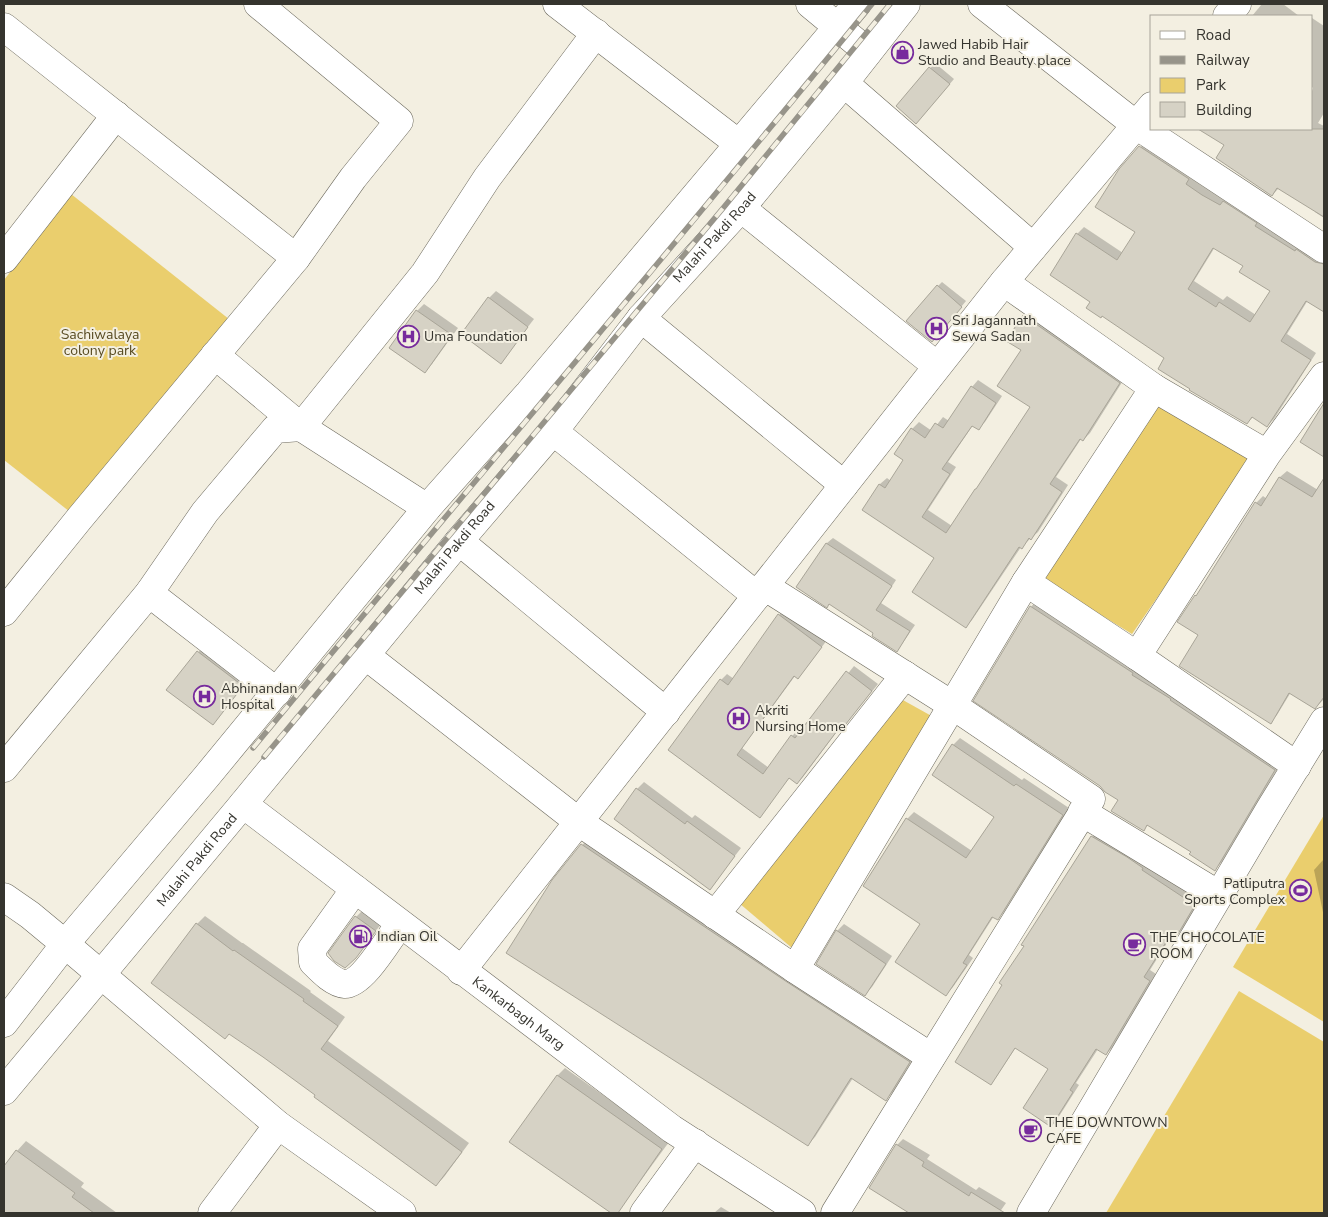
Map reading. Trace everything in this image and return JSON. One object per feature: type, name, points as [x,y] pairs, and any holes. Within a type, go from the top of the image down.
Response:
[{"type":"street","points":[[9,595],[79,518],[296,258],[353,178],[399,121],[258,4]]},
{"type":"street","points":[[557,4],[739,144]]},
{"type":"street","points":[[810,4],[868,52]]},
{"type":"street","points":[[4,1023],[65,944],[208,776],[427,508],[529,393],[857,4]]},
{"type":"street","name":"Malahi Pakdi Road","points":[[4,1091],[243,804],[364,655],[553,431],[641,318],[741,208],[906,4]]},
{"type":"street","points":[[462,971],[937,366],[1004,282],[1144,115],[982,4]]},
{"type":"street","points":[[1228,15],[1237,4]]},
{"type":"street","points":[[4,27],[296,258]]},
{"type":"street","points":[[4,768],[149,593],[205,512],[275,430],[301,427],[425,272],[487,178],[596,33]]},
{"type":"street","points":[[844,83],[1033,247]]},
{"type":"street","points":[[4,260],[116,115]]},
{"type":"street","points":[[1164,130],[1324,249]]},
{"type":"street","points":[[741,208],[937,366]]},
{"type":"street","points":[[1004,282],[1154,388],[1267,454]]},
{"type":"street","points":[[641,318],[844,485]]},
{"type":"street","points":[[215,355],[301,427],[427,508]]},
{"type":"street","points":[[1137,656],[1267,454],[1324,376]]},
{"type":"street","points":[[795,969],[1026,582],[1154,388]]},
{"type":"street","points":[[553,431],[760,591],[905,675],[1091,798],[835,1213]]},
{"type":"street","points":[[459,541],[666,712]]},
{"type":"street","points":[[1026,582],[1297,766]]},
{"type":"street","points":[[149,593],[277,692]]},
{"type":"street","points":[[364,655],[579,822],[795,969],[931,1057]]},
{"type":"street","points":[[715,915],[905,675]]},
{"type":"street","points":[[1031,1213],[1324,721]]},
{"type":"street","name":"Kankarbagh Marg","points":[[243,804],[672,1129],[802,1213]]},
{"type":"street","points":[[1082,812],[1219,895]]},
{"type":"street","points":[[355,889],[312,949],[313,962],[327,976],[344,984],[357,980],[365,973],[400,924]]},
{"type":"street","points":[[4,897],[30,915],[65,944],[99,975],[278,1125],[402,1213]]},
{"type":"street","points":[[212,1213],[278,1125]]},
{"type":"street","points":[[644,1213],[695,1143]]},
{"type":"green space","name":"Sachiwalaya colony park","points":[[71,194],[239,327],[79,519],[4,460],[4,280]]},
{"type":"green space","points":[[1160,399],[1255,456],[1132,634],[1044,580]]},
{"type":"green space","points":[[901,699],[937,719],[792,948],[739,903]]},
{"type":"green space","name":"Patliputra Sports Complex","points":[[1324,815],[1324,1022],[1233,967]]},
{"type":"green space","points":[[1239,991],[1324,1042],[1324,1213],[1106,1213]]},
{"type":"building","points":[[929,67],[950,84],[916,124],[896,106]]},
{"type":"building","points":[[1324,129],[1324,217],[1277,188],[1272,196],[1216,158],[1224,145],[1200,130]]},
{"type":"building","points":[[1139,146],[1189,179],[1186,184],[1202,195],[1220,205],[1223,201],[1257,223],[1255,226],[1295,251],[1296,249],[1315,262],[1324,264],[1324,312],[1306,301],[1281,341],[1311,360],[1267,427],[1252,417],[1247,424],[1189,390],[1158,369],[1164,358],[1102,316],[1101,318],[1086,308],[1090,302],[1050,275],[1076,233],[1117,260],[1135,232],[1095,207],[1119,169]],"holes":[[[1213,248],[1243,266],[1239,272],[1270,291],[1250,322],[1219,302],[1216,307],[1188,289]]]},
{"type":"building","points":[[937,285],[962,307],[932,342],[906,321]]},
{"type":"building","points":[[488,297],[528,327],[501,364],[461,334]]},
{"type":"building","points":[[416,310],[452,335],[425,373],[389,348]]},
{"type":"building","points":[[1023,315],[1120,383],[1083,441],[1080,439],[1050,484],[1062,492],[1031,540],[1029,538],[1022,549],[1019,547],[966,628],[912,592],[934,558],[862,510],[879,484],[885,488],[903,460],[894,454],[911,428],[925,438],[935,423],[943,428],[971,386],[996,403],[979,430],[972,426],[942,469],[950,474],[922,517],[946,533],[1030,407],[997,386],[1021,350],[1006,341]]},
{"type":"building","points":[[1324,403],[1324,457],[1300,442]]},
{"type":"building","points":[[1279,477],[1312,497],[1324,478],[1324,697],[1315,709],[1289,693],[1271,724],[1179,666],[1198,635],[1177,622],[1196,596],[1255,502],[1261,506]]},
{"type":"building","points":[[826,543],[892,586],[876,610],[910,631],[897,652],[872,636],[873,633],[829,604],[827,608],[796,587]]},
{"type":"building","points":[[1030,606],[1133,673],[1132,675],[1171,699],[1275,770],[1215,871],[1189,854],[1191,852],[1147,825],[1144,831],[1111,811],[1118,800],[973,701]]},
{"type":"building","points":[[778,614],[822,647],[798,679],[794,676],[737,755],[763,774],[791,735],[795,738],[846,671],[872,691],[842,729],[840,727],[797,784],[789,778],[760,818],[668,750],[720,679],[728,685]]},
{"type":"building","points":[[197,651],[243,686],[213,725],[166,690]]},
{"type":"building","points":[[952,744],[1014,786],[1016,784],[1063,815],[998,920],[992,917],[963,963],[967,965],[946,996],[895,962],[920,924],[863,886],[906,818],[966,858],[994,817],[932,775]]},
{"type":"building","points":[[636,788],[685,824],[687,821],[735,856],[710,890],[614,819]]},
{"type":"building","points":[[1091,836],[1127,857],[1143,868],[1142,870],[1195,905],[1175,939],[1170,936],[1144,977],[1150,981],[1106,1055],[1096,1049],[1070,1090],[1073,1092],[1051,1127],[1023,1108],[1048,1069],[1015,1048],[991,1085],[955,1062],[1002,985],[999,983],[1024,946],[1021,945]]},
{"type":"building","points":[[581,844],[910,1062],[886,1101],[851,1078],[808,1146],[506,953],[552,880]]},
{"type":"building","points":[[355,916],[376,931],[356,958],[345,968],[334,961],[328,953]]},
{"type":"building","points":[[196,923],[233,951],[304,999],[303,1001],[338,1026],[321,1049],[462,1152],[436,1186],[314,1097],[315,1095],[263,1057],[229,1034],[225,1039],[151,983]]},
{"type":"building","points":[[836,930],[886,964],[865,996],[816,964]]},
{"type":"building","points":[[557,1075],[662,1149],[618,1213],[611,1213],[509,1142]]},
{"type":"building","points":[[896,1144],[924,1162],[922,1166],[969,1196],[971,1192],[1005,1213],[909,1213],[869,1188]]},
{"type":"building","points":[[16,1150],[75,1193],[72,1197],[94,1213],[4,1213],[4,1166]]},
{"type":"railway","points":[[253,748],[872,4]]},
{"type":"railway","points":[[264,757],[724,207],[890,4]]},
{"type":"place","name":"Jawed Habib Hair Studio and Beauty place","points":[[902,52]]},
{"type":"place","name":"Sri Jagannath Sewa Sadan","points":[[936,328]]},
{"type":"place","name":"Uma Foundation","points":[[408,336]]},
{"type":"place","name":"Abhinandan Hospital","points":[[205,696]]},
{"type":"place","name":"Akriti Nursing Home","points":[[739,718]]},
{"type":"place","name":"Patliputra Sports Complex","points":[[1301,891]]},
{"type":"place","name":"Indian Oil","points":[[361,936]]},
{"type":"place","name":"THE CHOCOLATE ROOM","points":[[1134,945]]},
{"type":"place","name":"THE DOWNTOWN CAFE","points":[[1030,1130]]}]
